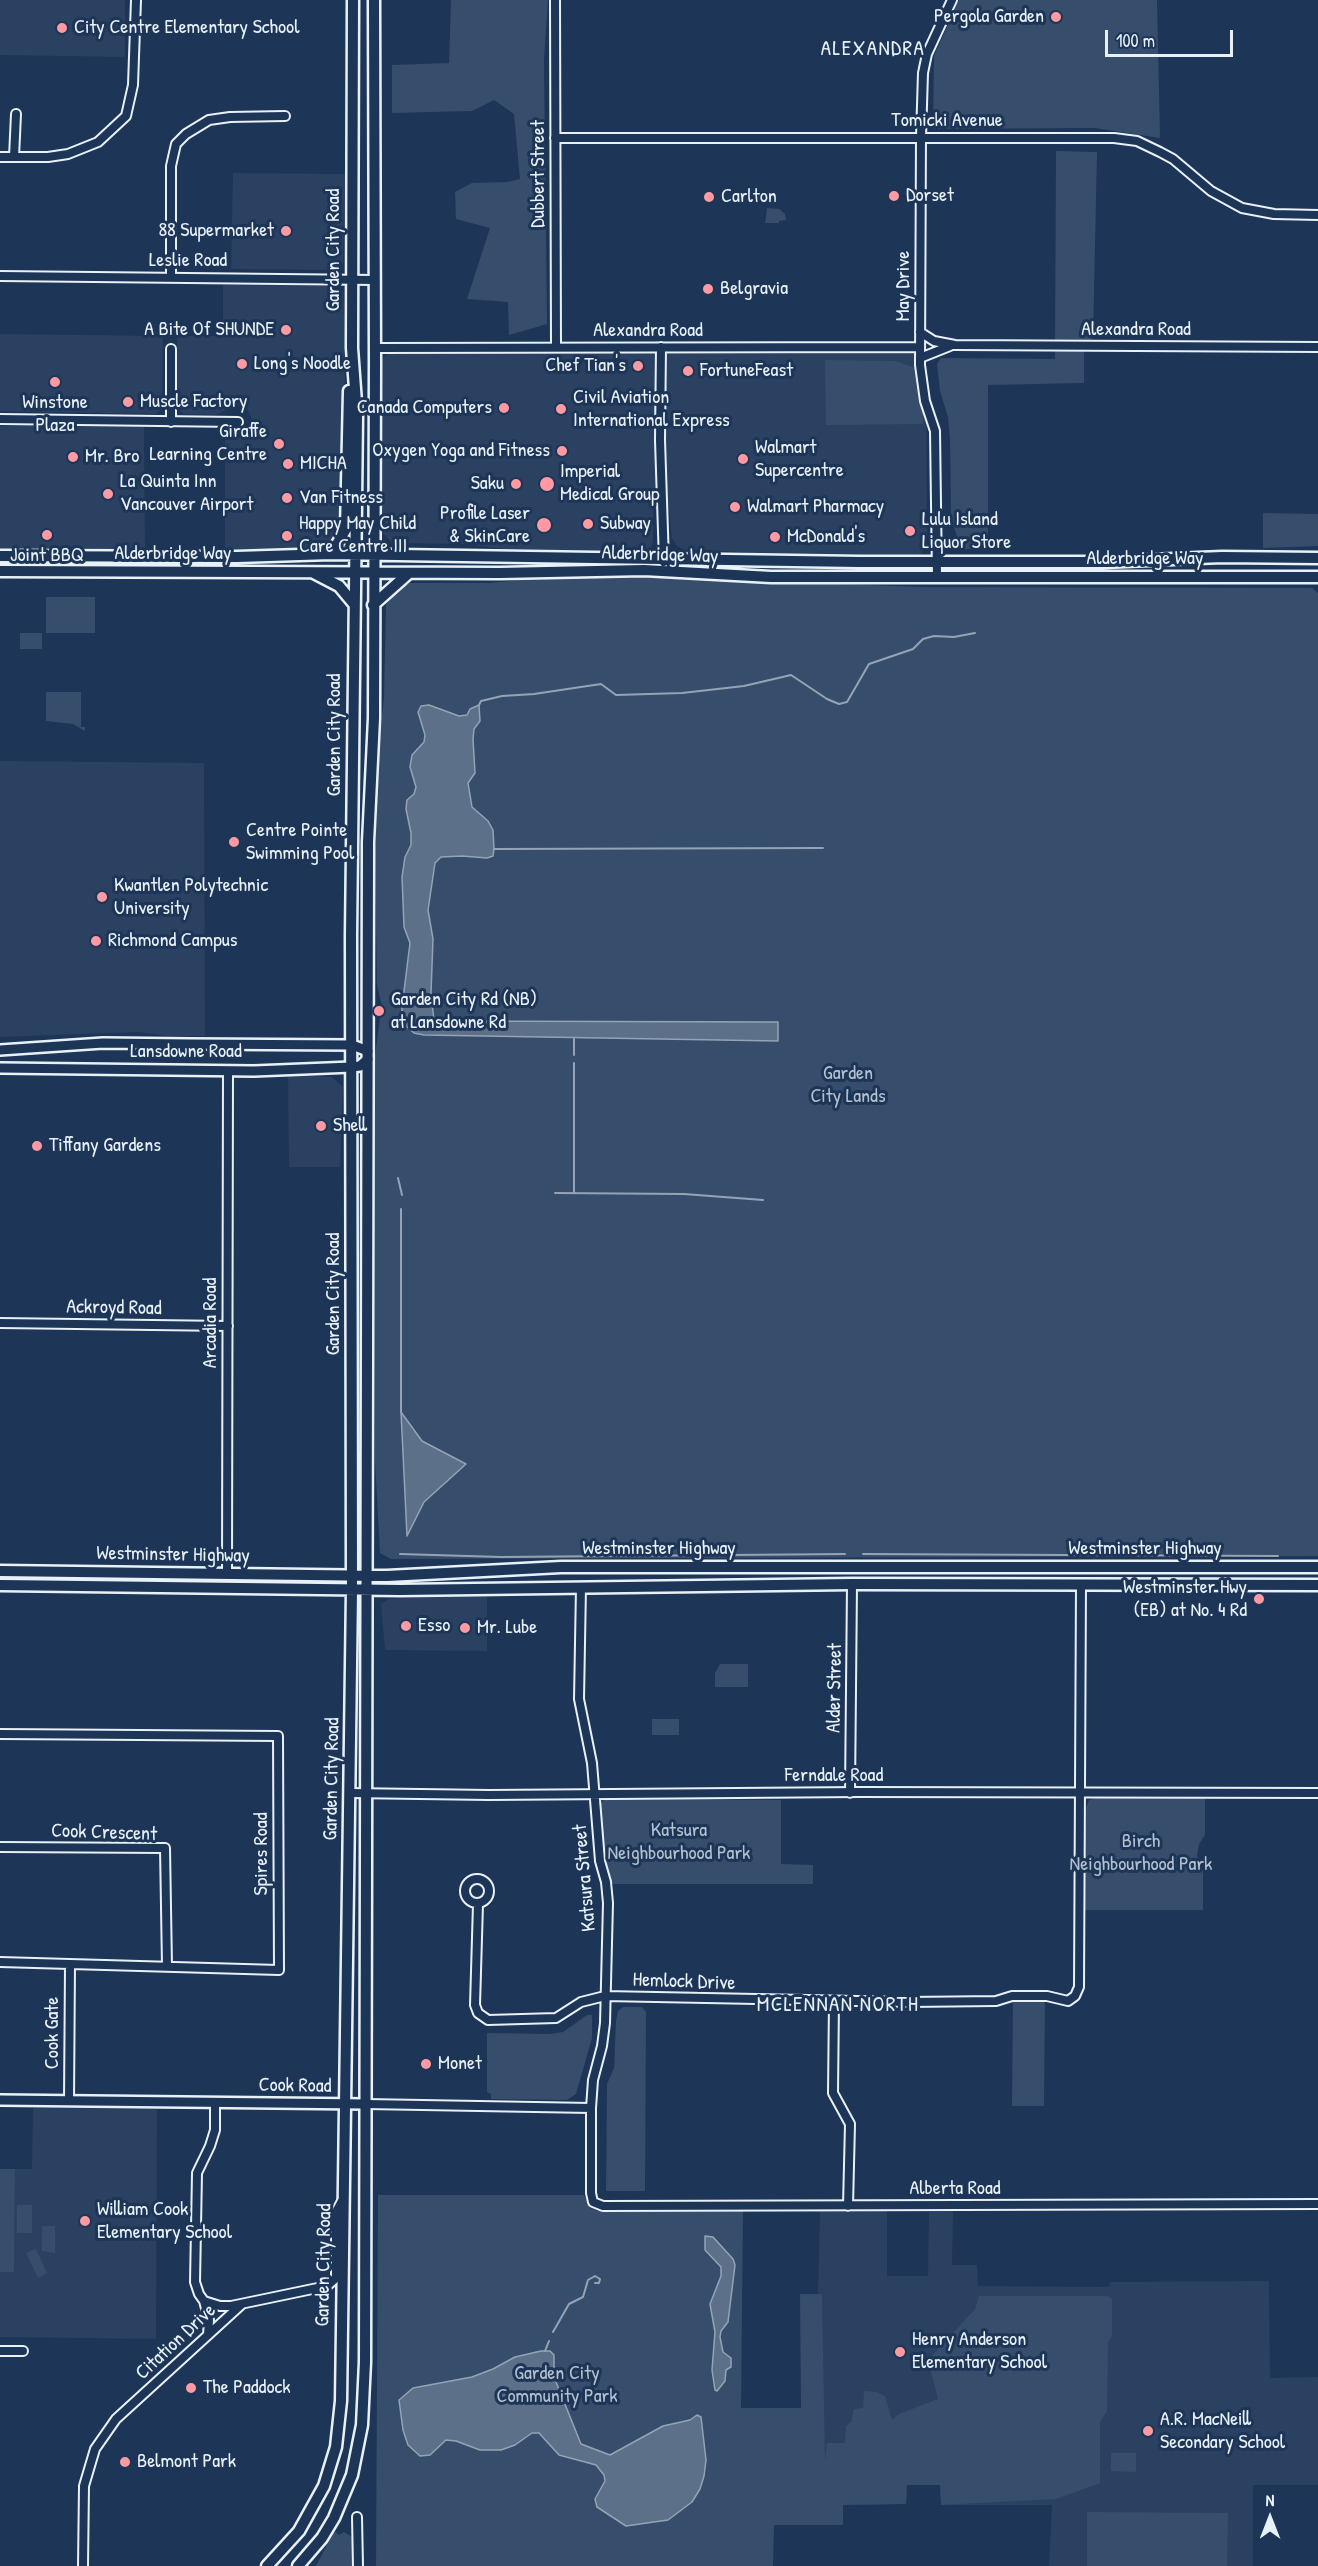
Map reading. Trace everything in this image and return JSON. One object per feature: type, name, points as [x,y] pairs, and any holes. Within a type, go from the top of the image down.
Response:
[{"type":"main road","name":"Garden City Road","points":[[267,2566],[300,2531],[314,2506],[331,2468],[336,2447],[341,2401],[352,1590],[354,572],[357,416],[353,368],[352,279],[353,0]]},
{"type":"main road","name":"Garden City Road","points":[[298,2566],[322,2538],[334,2518],[351,2478],[362,2425],[365,2339],[368,1794],[368,842],[374,718],[374,0]]},
{"type":"main road","points":[[331,554],[346,529],[347,413],[353,368]]},
{"type":"main road","name":"Alderbridge Way","points":[[0,556],[237,557],[355,554],[937,562],[1318,558]]},
{"type":"main road","name":"Alderbridge Way","points":[[0,571],[408,573],[665,571],[771,577],[1312,577]]},
{"type":"main road","points":[[312,571],[339,586],[354,604]]},
{"type":"main road","points":[[373,605],[408,573]]},
{"type":"main road","points":[[1312,577],[1318,586]]},
{"type":"main road","name":"Westminster Highway","points":[[0,1571],[367,1576],[431,1575],[561,1567],[1318,1567]]},
{"type":"main road","points":[[852,1584],[853,1567]]},
{"type":"main road","name":"Westminster Highway","points":[[0,1584],[352,1590],[852,1584],[1318,1585]]},
{"type":"main road","points":[[309,2566],[322,2538]]},
{"type":"street","points":[[0,157],[48,157],[87,148],[108,135],[126,116],[133,85],[136,0]]},
{"type":"street","name":"Dubbert Street","points":[[555,0],[556,348]]},
{"type":"street","name":"May Drive","points":[[937,576],[935,431],[925,401],[920,358],[921,137],[925,63],[952,0]]},
{"type":"street","points":[[14,157],[16,114]]},
{"type":"street","points":[[171,278],[171,166],[176,144],[186,134],[209,120],[230,117],[285,116]]},
{"type":"street","name":"Tomicki Avenue","points":[[555,138],[1114,138],[1137,141],[1173,159],[1211,191],[1242,208],[1274,214],[1318,215]]},
{"type":"street","name":"Leslie Road","points":[[0,276],[375,280]]},
{"type":"street","name":"Alexandra Road","points":[[920,332],[934,341],[955,345],[1318,347]]},
{"type":"street","name":"Alexandra Road","points":[[920,358],[955,345]]},
{"type":"street","points":[[661,347],[660,440],[665,571]]},
{"type":"street","name":"Alexandra Road","points":[[375,348],[920,347]]},
{"type":"street","points":[[171,350],[171,422]]},
{"type":"street","points":[[0,419],[238,422]]},
{"type":"street","name":"Lansdowne Road","points":[[0,1050],[103,1043],[352,1045],[368,1055],[360,1066],[352,1067],[228,1071],[0,1068]]},
{"type":"street","name":"Arcadia Road","points":[[227,1574],[228,1071]]},
{"type":"street","name":"Ackroyd Road","points":[[0,1323],[228,1326]]},
{"type":"street","name":"Alder Street","points":[[850,1793],[852,1584]]},
{"type":"street","points":[[1081,1585],[1081,1793]]},
{"type":"street","name":"Katsura Street","points":[[581,1587],[579,1699],[596,1793],[600,1861],[606,1882],[608,1903],[606,1996],[602,2046],[593,2080],[591,2108],[591,2193],[593,2202]]},
{"type":"street","name":"Spires Road","points":[[0,1734],[278,1736],[279,1970],[0,1962]]},
{"type":"street","name":"Ferndale Road","points":[[350,1793],[1318,1793]]},
{"type":"street","name":"Hemlock Drive","points":[[478,1904],[475,2005],[478,2013],[488,2020],[556,2018],[581,2002],[606,1996],[834,2001],[996,2001],[1012,1996],[1047,1996],[1068,2001],[1076,1996],[1078,1987],[1081,1793]]},
{"type":"street","name":"Cook Crescent","points":[[0,1847],[165,1848],[166,1966]]},
{"type":"street","name":"Cook Gate","points":[[69,2101],[70,1965]]},
{"type":"street","points":[[834,2001],[833,2092],[850,2124],[848,2206]]},
{"type":"street","name":"Cook Road","points":[[0,2100],[591,2108]]},
{"type":"street","points":[[208,2336],[209,2320],[204,2301],[195,2282],[197,2173],[215,2130],[215,2103]]},
{"type":"street","name":"Citation Drive","points":[[83,2566],[84,2486],[95,2449],[116,2420],[242,2304],[315,2290],[331,2283],[336,2278],[336,2212],[342,2201]]},
{"type":"street","name":"Alberta Road","points":[[593,2202],[603,2206],[1318,2204]]},
{"type":"street","points":[[204,2301],[220,2306],[242,2304]]},
{"type":"street","points":[[0,2351],[23,2351]]},
{"type":"street","points":[[357,2517],[358,2566]]},
{"type":"shaded area","name":"City Centre Elementary School","points":[[0,0],[125,0],[125,57],[0,55]]},
{"type":"shaded area","points":[[233,173],[345,174],[343,264],[334,270],[231,269]]},
{"type":"shaded area","points":[[223,285],[333,286],[343,291],[344,521],[343,527],[331,544],[324,548],[225,551],[225,433],[235,438],[245,435],[251,428],[251,417],[248,410],[237,405],[215,415],[183,414],[177,407],[177,336],[223,336]]},
{"type":"shaded area","points":[[0,334],[163,336],[162,409],[156,414],[0,411]]},
{"type":"shaded area","points":[[391,353],[926,354],[927,547],[920,554],[908,557],[769,557],[741,552],[685,550],[677,546],[672,538],[669,508],[653,509],[653,542],[651,548],[645,552],[503,549],[463,544],[392,543],[381,531],[382,509],[379,513],[378,366],[381,365],[383,357]]},
{"type":"shaded area","points":[[0,426],[144,426],[145,551],[0,550]]},
{"type":"shaded area","points":[[429,705],[459,716],[467,715],[470,709],[479,705],[480,721],[474,729],[473,739],[475,773],[468,783],[472,807],[488,821],[493,830],[494,849],[493,856],[487,858],[441,857],[435,863],[428,910],[433,939],[431,993],[434,1021],[778,1022],[778,1041],[424,1035],[414,1033],[407,1027],[402,1019],[410,943],[404,927],[402,877],[405,857],[411,845],[406,809],[407,800],[414,794],[416,787],[410,767],[412,755],[424,742],[425,735],[418,712],[421,706]]},
{"type":"shaded area","name":"Kwantlen Polytechnic University","points":[[0,761],[204,763],[205,1036],[167,1036],[139,1032],[0,1037]]},
{"type":"shaded area","points":[[288,1075],[332,1077],[343,1087],[340,1167],[289,1167]]},
{"type":"shaded area","points":[[401,1412],[422,1441],[466,1464],[424,1502],[407,1536]]},
{"type":"shaded area","points":[[487,1593],[487,1651],[385,1650],[381,1604],[389,1599]]},
{"type":"shaded area","name":"William Cook Elementary School","points":[[33,2108],[157,2109],[156,2339],[0,2337],[0,2272],[14,2272],[15,2169],[32,2169]]},
{"type":"shaded area","name":"A.R. MacNeill Secondary School","points":[[820,2211],[887,2211],[887,2276],[928,2276],[929,2212],[953,2211],[952,2265],[977,2265],[978,2286],[1109,2287],[1110,2282],[1269,2281],[1270,2378],[1318,2377],[1318,2485],[1253,2485],[1253,2566],[1049,2566],[1052,2505],[941,2505],[940,2485],[907,2485],[906,2504],[824,2505],[822,2295],[818,2294]]},
{"type":"shaded area","points":[[705,2236],[713,2237],[733,2259],[735,2265],[728,2322],[721,2331],[720,2337],[723,2352],[731,2358],[731,2367],[726,2370],[725,2381],[717,2391],[712,2370],[715,2332],[710,2304],[721,2276],[721,2267],[705,2250]]},
{"type":"shaded area","points":[[550,2351],[554,2355],[554,2377],[581,2444],[610,2455],[663,2426],[690,2420],[697,2415],[701,2417],[706,2460],[700,2489],[692,2502],[668,2520],[626,2526],[597,2507],[595,2499],[605,2481],[604,2475],[596,2465],[559,2455],[539,2433],[532,2433],[515,2445],[501,2450],[480,2450],[456,2441],[446,2440],[430,2455],[420,2456],[408,2445],[403,2430],[399,2400],[413,2388],[472,2377],[515,2357]]},
{"type":"green space","points":[[451,0],[548,0],[544,60],[547,324],[509,335],[508,302],[467,299],[490,228],[456,219],[455,192],[472,183],[507,182],[520,179],[514,114],[494,100],[472,111],[392,113],[392,65],[449,63]]},
{"type":"green space","points":[[959,0],[1157,0],[1160,138],[1095,128],[933,129],[934,56]]},
{"type":"green space","points":[[1056,151],[1097,152],[1093,338],[1084,343],[1084,383],[988,385],[988,549],[961,549],[951,518],[948,417],[940,391],[937,364],[941,358],[1055,359]]},
{"type":"green space","points":[[767,208],[779,209],[785,214],[786,220],[779,221],[779,223],[765,223]]},
{"type":"green space","points":[[825,360],[896,361],[915,368],[923,424],[826,425]]},
{"type":"green space","points":[[1263,513],[1318,514],[1318,546],[1263,548]]},
{"type":"green space","name":"Garden City Lands","points":[[648,577],[921,587],[1312,588],[1318,593],[1318,1556],[391,1559],[380,1553],[375,1461],[374,1064],[383,1011],[377,985],[375,857],[379,747],[384,697],[386,604],[393,593],[403,585],[411,583],[490,583],[538,578]]},
{"type":"green space","points":[[46,597],[95,597],[95,633],[46,633]]},
{"type":"green space","points":[[20,633],[42,633],[42,649],[20,649]]},
{"type":"green space","points":[[46,692],[81,692],[81,727],[85,727],[85,731],[73,724],[46,721]]},
{"type":"green space","points":[[720,1664],[748,1664],[748,1687],[715,1687],[715,1673]]},
{"type":"green space","points":[[652,1719],[679,1719],[679,1735],[652,1735]]},
{"type":"green space","name":"Katsura Neighbourhood Park","points":[[607,1798],[781,1800],[781,1864],[813,1865],[813,1884],[609,1884],[599,1805]]},
{"type":"green space","name":"Birch Neighbourhood Park","points":[[1096,1798],[1205,1798],[1205,1835],[1199,1844],[1197,1856],[1203,1869],[1203,1910],[1083,1910],[1086,1807],[1089,1800]]},
{"type":"green space","points":[[1013,2000],[1045,2000],[1044,2106],[1012,2106]]},
{"type":"green space","points":[[623,2007],[642,2007],[646,2012],[645,2191],[606,2191],[607,2084],[614,2068],[618,2011]]},
{"type":"green space","points":[[587,2015],[592,2015],[592,2038],[576,2094],[567,2100],[491,2099],[491,2094],[487,2092],[487,2033],[551,2034],[563,2032]]},
{"type":"green space","points":[[0,2169],[15,2169],[14,2272],[0,2272]]},
{"type":"green space","name":"Garden City Community Park","points":[[378,2195],[584,2195],[590,2208],[597,2211],[743,2211],[741,2408],[801,2408],[800,2294],[822,2294],[825,2461],[827,2443],[845,2443],[846,2426],[851,2422],[854,2409],[863,2408],[864,2391],[876,2392],[885,2396],[892,2420],[899,2414],[938,2399],[928,2360],[975,2309],[979,2296],[1107,2296],[1112,2299],[1112,2336],[1108,2343],[1107,2411],[1100,2422],[1100,2483],[1056,2499],[941,2505],[940,2485],[907,2485],[906,2504],[843,2505],[843,2525],[774,2525],[773,2566],[376,2566]]},
{"type":"green space","points":[[17,2205],[32,2205],[32,2233],[17,2233]]},
{"type":"green space","points":[[42,2226],[55,2226],[55,2253],[42,2251]]},
{"type":"green space","points":[[36,2249],[47,2273],[38,2278],[26,2253]]},
{"type":"green space","points":[[1111,2453],[1136,2453],[1136,2472],[1111,2471]]},
{"type":"green space","points":[[1087,2512],[1228,2513],[1227,2566],[1087,2566]]},
{"type":"green space","points":[[334,2531],[339,2535],[344,2532],[352,2537],[352,2566],[316,2566]]},
{"type":"waterway","points":[[479,705],[481,701],[502,696],[534,694],[601,684],[616,695],[682,693],[744,686],[791,675],[827,699],[839,704],[847,702],[869,664],[913,649],[923,639],[975,633]]},
{"type":"waterway","points":[[494,849],[823,848]]},
{"type":"waterway","points":[[574,1039],[574,1055]]},
{"type":"waterway","points":[[574,1063],[574,1193]]},
{"type":"waterway","points":[[398,1178],[402,1195]]},
{"type":"waterway","points":[[555,1193],[684,1194],[763,1200]]},
{"type":"waterway","points":[[401,1209],[401,1412]]},
{"type":"waterway","points":[[400,1554],[501,1557],[845,1554]]},
{"type":"waterway","points":[[863,1554],[1278,1556]]},
{"type":"waterway","points":[[553,2332],[569,2304],[583,2297],[588,2280],[595,2276],[600,2279],[599,2283],[595,2283]]},
{"type":"waterway","points":[[545,2351],[549,2341]]},
{"type":"place","name":"Pergola Garden","points":[[1056,17]]},
{"type":"place","name":"City Centre Elementary School","points":[[62,28]]},
{"type":"place","name":"Dorset","points":[[894,196]]},
{"type":"place","name":"Carlton","points":[[709,197]]},
{"type":"place","name":"88 Supermarket","points":[[286,231]]},
{"type":"place","name":"Belgravia","points":[[708,289]]},
{"type":"place","name":"A Bite Of SHUNDE","points":[[286,330]]},
{"type":"place","name":"Long's Noodle","points":[[242,364]]},
{"type":"place","name":"Chef Tian's","points":[[638,366]]},
{"type":"place","name":"FortuneFeast","points":[[688,371]]},
{"type":"place","name":"Winstone Plaza","points":[[55,382]]},
{"type":"place","name":"Muscle Factory","points":[[128,402]]},
{"type":"place","name":"Canada Computers","points":[[504,408]]},
{"type":"place","name":"Civil Aviation International Express","points":[[561,409]]},
{"type":"place","name":"Giraffe Learning Centre","points":[[279,444]]},
{"type":"place","name":"Oxygen Yoga and Fitness","points":[[562,451]]},
{"type":"place","name":"Mr. Bro","points":[[73,457]]},
{"type":"place","name":"Walmart Supercentre","points":[[743,459]]},
{"type":"place","name":"MICHA","points":[[288,464]]},
{"type":"place","name":"Saku","points":[[516,484]]},
{"type":"place","name":"Imperial Medical Group","points":[[547,484]]},
{"type":"place","name":"La Quinta Inn Vancouver Airport","points":[[108,494]]},
{"type":"place","name":"Van Fitness","points":[[287,498]]},
{"type":"place","name":"Walmart Pharmacy","points":[[735,507]]},
{"type":"place","name":"Subway","points":[[588,524]]},
{"type":"place","name":"Profile Laser & SkinCare","points":[[544,525]]},
{"type":"place","name":"Lulu Island Liquor Store","points":[[910,531]]},
{"type":"place","name":"Joint BBQ","points":[[47,535]]},
{"type":"place","name":"Happy May Child Care Centre III","points":[[287,536]]},
{"type":"place","name":"McDonald's","points":[[775,537]]},
{"type":"place","name":"Centre Pointe Swimming Pool","points":[[234,842]]},
{"type":"place","name":"Kwantlen Polytechnic University","points":[[102,897]]},
{"type":"place","name":"Richmond Campus","points":[[96,941]]},
{"type":"place","name":"Garden City Rd (NB) at Lansdowne Rd","points":[[379,1011]]},
{"type":"place","name":"Shell","points":[[321,1126]]},
{"type":"place","name":"Tiffany Gardens","points":[[37,1146]]},
{"type":"place","name":"Westminster Hwy (EB) at No. 4 Rd","points":[[1259,1599]]},
{"type":"place","name":"Esso","points":[[406,1626]]},
{"type":"place","name":"Mr. Lube","points":[[465,1628]]},
{"type":"place","name":"Monet","points":[[426,2064]]},
{"type":"place","name":"William Cook Elementary School","points":[[85,2221]]},
{"type":"place","name":"Henry Anderson Elementary School","points":[[900,2352]]},
{"type":"place","name":"The Paddock","points":[[191,2388]]},
{"type":"place","name":"A.R. MacNeill Secondary School","points":[[1148,2431]]},
{"type":"place","name":"Belmont Park","points":[[125,2462]]},
{"type":"district","name":"ALEXANDRA","points":[[873,49]]},
{"type":"district","name":"MCLENNAN NORTH","points":[[838,2005]]}]
